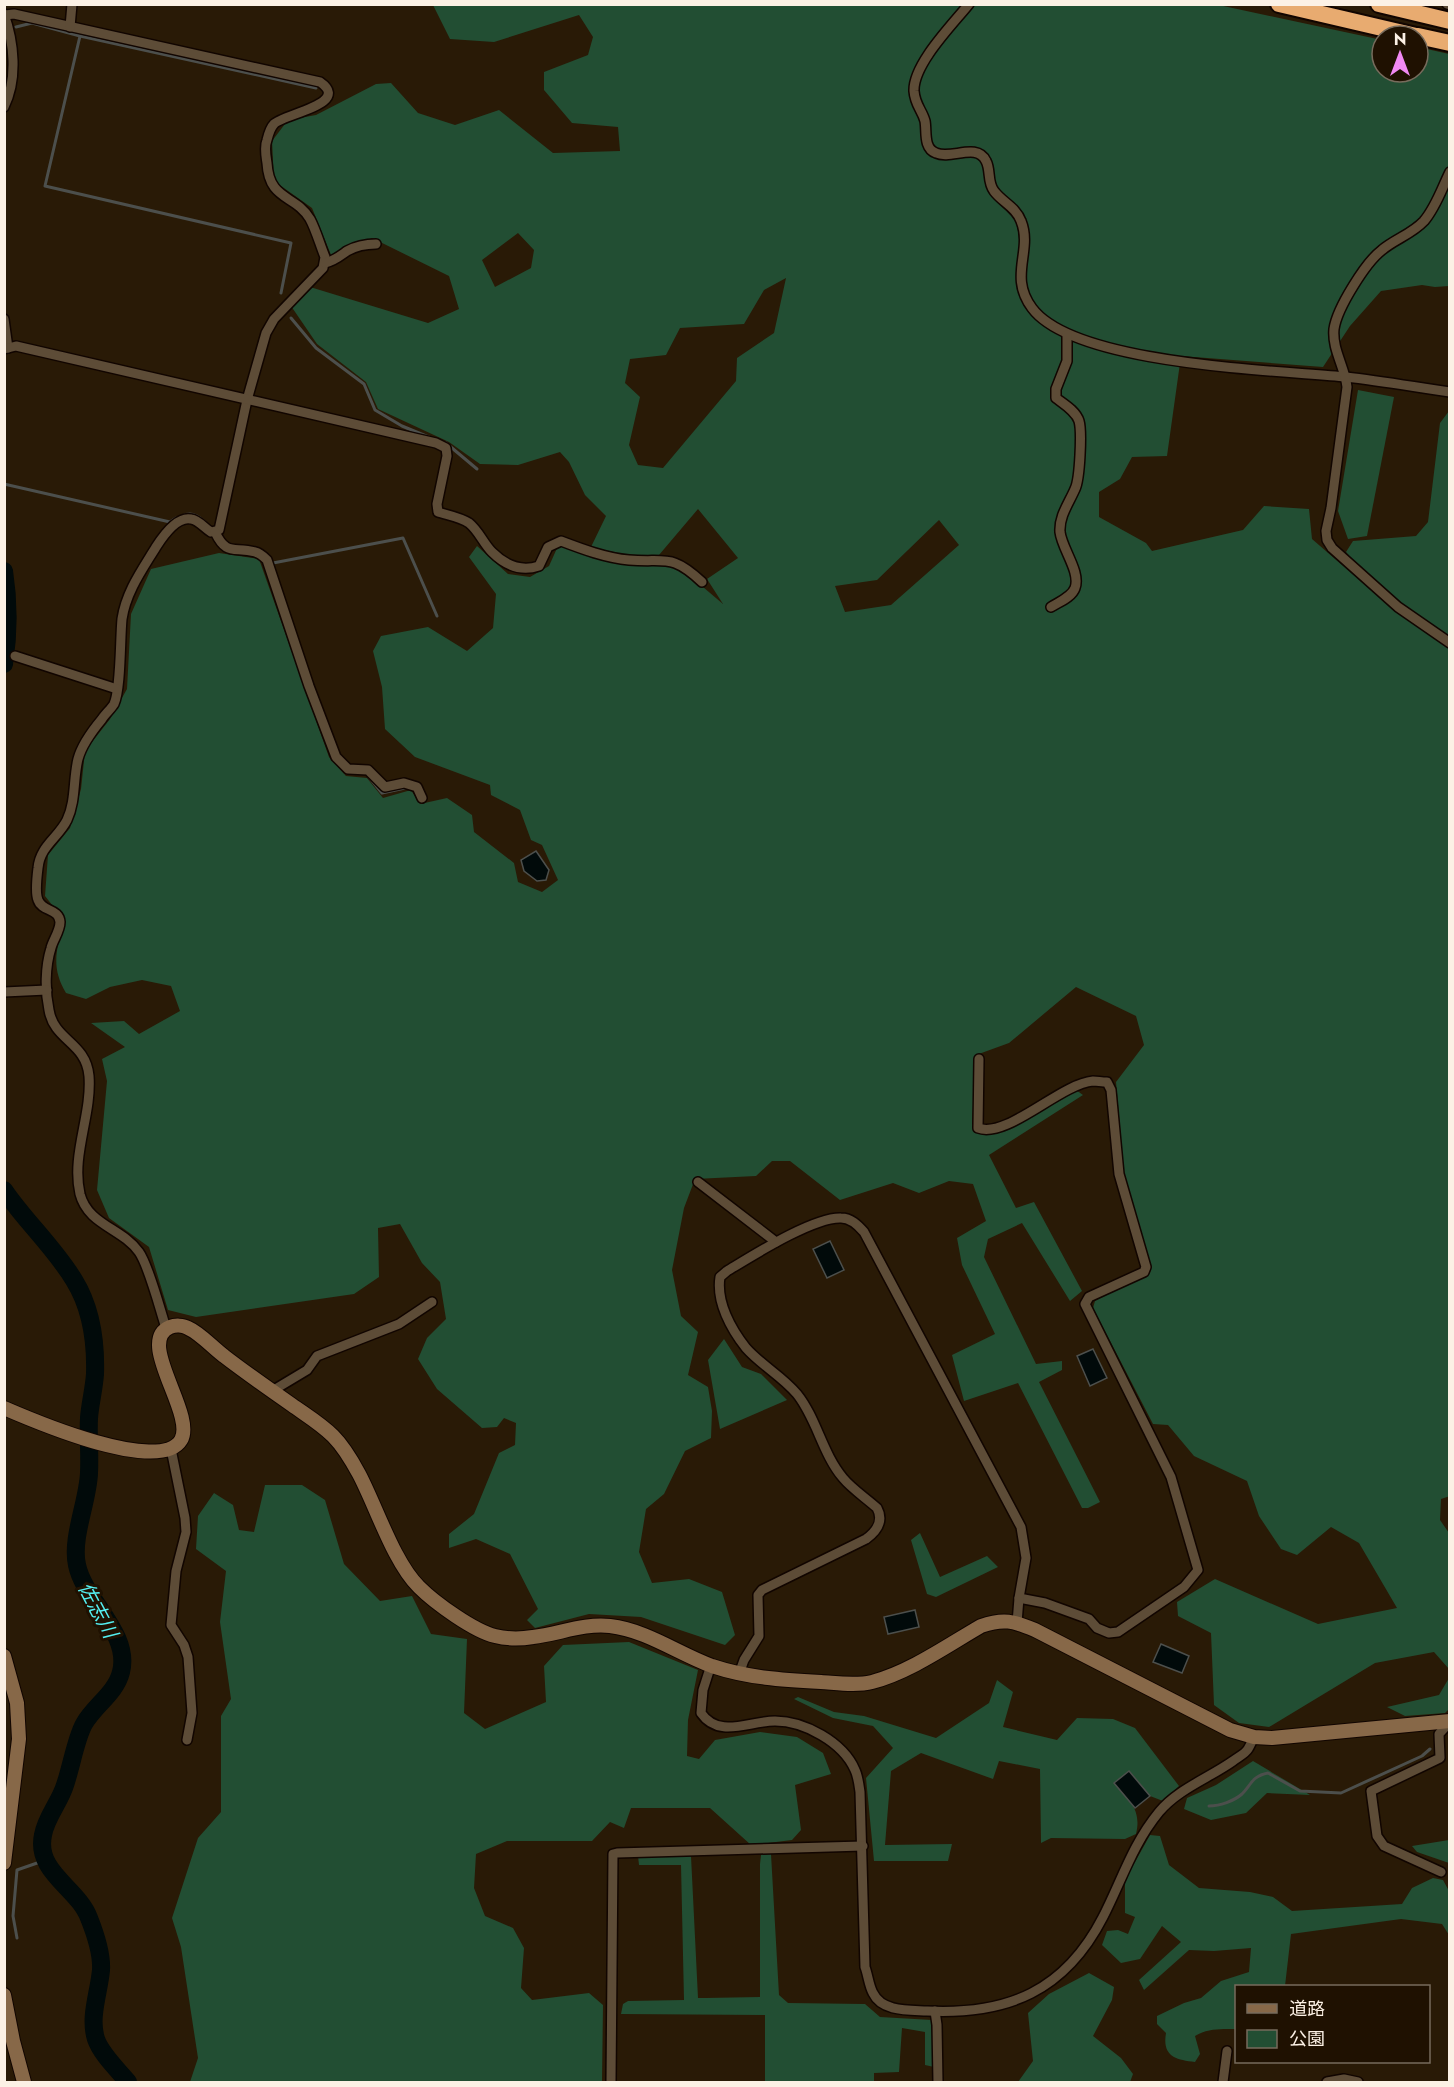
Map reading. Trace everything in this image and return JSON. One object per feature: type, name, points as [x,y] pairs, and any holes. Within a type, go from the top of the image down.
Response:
[{"type":"highway","points":[[1279,4],[1370,24]]},
{"type":"highway","points":[[1379,4],[1449,21]]},
{"type":"highway","points":[[1430,39],[1449,43]]},
{"type":"street","points":[[70,27],[72,4]]},
{"type":"street","points":[[969,4],[933,48],[918,75],[914,89],[917,106],[925,119],[926,135],[932,151],[938,154],[975,151],[987,161],[990,184],[994,191],[1015,211],[1021,221],[1024,243],[1020,271],[1024,295],[1033,309],[1049,325],[1067,335],[1093,344],[1141,355],[1346,377],[1449,392]]},
{"type":"street","points":[[4,107],[12,77],[13,49],[5,14],[14,14],[321,82],[326,86],[328,92],[326,100],[320,106],[285,116],[274,123],[266,143],[267,175],[278,194],[300,207],[309,218],[325,257],[325,263],[323,268],[274,319],[266,333],[248,400],[220,526],[215,532]]},
{"type":"street","points":[[1449,172],[1433,209],[1424,221],[1414,230],[1381,250],[1361,272],[1337,319],[1334,329],[1335,346],[1346,377],[1347,387],[1326,531],[1327,540],[1332,548],[1398,607],[1449,643]]},
{"type":"street","points":[[325,263],[349,250],[376,243]]},
{"type":"street","points":[[4,319],[6,348],[16,346],[436,443],[446,448],[447,456],[437,504],[438,512],[467,522],[493,553],[518,569],[538,566],[548,547],[561,541],[584,550],[628,560],[664,559],[685,567],[702,582]]},
{"type":"street","points":[[1051,607],[1072,595],[1076,587],[1077,576],[1062,544],[1060,529],[1063,513],[1079,476],[1079,421],[1073,412],[1056,398],[1056,389],[1067,361],[1067,335]]},
{"type":"street","points":[[166,1328],[141,1254],[122,1235],[98,1222],[89,1213],[80,1196],[78,1183],[80,1150],[88,1101],[87,1064],[81,1051],[58,1031],[49,1011],[47,964],[50,949],[60,925],[60,917],[54,911],[43,907],[37,900],[38,866],[42,850],[65,823],[71,809],[78,759],[90,733],[114,704],[122,617],[130,589],[160,541],[174,525],[190,519],[198,522],[204,528],[215,532],[221,545],[231,550],[257,552],[267,560],[309,686],[336,757],[348,769],[368,770],[385,787],[404,783],[417,787],[422,798]]},
{"type":"street","points":[[15,656],[117,689]]},
{"type":"street","points":[[4,992],[47,990]]},
{"type":"street","points":[[979,1059],[978,1128],[986,1131],[1006,1125],[1078,1085],[1093,1081],[1107,1082],[1111,1090],[1119,1174],[1146,1267],[1144,1272],[1089,1297],[1085,1304],[1170,1477],[1198,1570],[1184,1587],[1118,1632],[1109,1633],[1096,1628],[1089,1619],[1046,1602],[1019,1598]]},
{"type":"street","points":[[698,1182],[776,1242]]},
{"type":"street","points":[[739,1674],[744,1660],[759,1636],[758,1595],[762,1590],[867,1539],[874,1534],[880,1521],[877,1508],[843,1478],[826,1450],[813,1418],[796,1393],[747,1348],[732,1327],[719,1299],[720,1277],[726,1271],[776,1242],[823,1221],[842,1218],[855,1222],[864,1232],[1021,1527],[1026,1558],[1017,1623]]},
{"type":"street","points":[[272,1391],[307,1370],[317,1356],[399,1324],[432,1302]]},
{"type":"street","points":[[4,1408],[78,1438],[137,1452],[171,1449],[180,1443],[184,1432],[182,1417],[160,1356],[159,1342],[166,1328],[175,1325],[188,1328],[213,1349],[322,1426],[340,1445],[360,1476],[405,1570],[416,1585],[432,1599],[478,1630],[495,1637],[533,1637],[587,1627],[611,1626],[641,1635],[711,1665],[739,1674],[783,1680],[848,1684],[869,1683],[896,1674],[981,1626],[996,1621],[1017,1623],[1230,1730],[1254,1737],[1294,1737],[1449,1722]]},
{"type":"street","points":[[171,1449],[186,1532],[176,1571],[171,1625],[184,1645],[188,1657],[192,1713],[187,1740]]},
{"type":"street","points":[[4,1656],[17,1703],[19,1739],[4,1863]]},
{"type":"street","points":[[711,1665],[701,1702],[701,1713],[710,1723],[719,1727],[736,1727],[774,1721],[796,1725],[826,1738],[843,1751],[856,1770],[860,1792],[865,1967],[873,1995],[884,2005],[900,2009],[935,2011],[983,2008],[1018,2000],[1040,1990],[1058,1977],[1083,1951],[1103,1917],[1133,1849],[1155,1818],[1176,1796],[1215,1774],[1248,1749],[1254,1737]]},
{"type":"street","points":[[1441,1872],[1384,1846],[1377,1836],[1371,1791],[1440,1758],[1439,1734],[1449,1722]]},
{"type":"street","points":[[611,2082],[613,1854],[617,1852],[862,1846]]},
{"type":"street","points":[[4,1995],[24,2082]]},
{"type":"street","points":[[935,2011],[938,2082]]},
{"type":"street","points":[[1223,2082],[1227,2051]]},
{"type":"street","points":[[1327,2082],[1344,2079],[1358,2082]]},
{"type":"green space","points":[[1214,4],[1370,37],[1370,84],[1430,84],[1430,50],[1449,54],[1449,286],[1422,285],[1381,291],[1350,326],[1323,367],[1181,356],[1167,456],[1132,457],[1120,479],[1099,492],[1099,517],[1146,543],[1152,551],[1243,530],[1264,506],[1309,509],[1312,539],[1393,609],[1346,552],[1353,541],[1416,536],[1428,522],[1440,423],[1449,411],[1450,1496],[1441,1499],[1440,1520],[1449,1533],[1449,1669],[1434,1652],[1375,1663],[1269,1727],[1239,1723],[1214,1705],[1211,1633],[1178,1616],[1177,1602],[1215,1579],[1318,1624],[1397,1608],[1359,1543],[1331,1527],[1297,1555],[1281,1549],[1259,1516],[1247,1481],[1194,1456],[1168,1425],[1153,1424],[1093,1308],[1095,1301],[1151,1271],[1124,1173],[1116,1082],[1144,1045],[1136,1016],[1076,987],[1009,1043],[976,1055],[972,1124],[996,1134],[1076,1090],[1083,1095],[989,1155],[1016,1208],[1034,1202],[1082,1291],[1070,1301],[1022,1223],[988,1239],[984,1257],[1036,1364],[1062,1361],[1062,1370],[1039,1382],[1100,1502],[1088,1508],[1082,1508],[1018,1383],[964,1401],[952,1355],[995,1334],[962,1265],[957,1238],[986,1221],[973,1184],[949,1181],[919,1193],[893,1183],[840,1200],[790,1161],[772,1161],[756,1176],[695,1179],[684,1208],[672,1270],[681,1316],[698,1332],[688,1375],[708,1387],[712,1411],[711,1438],[685,1451],[664,1494],[646,1509],[639,1552],[652,1583],[689,1579],[722,1592],[735,1635],[725,1645],[641,1617],[589,1614],[535,1628],[527,1620],[538,1609],[510,1554],[476,1539],[449,1548],[449,1534],[474,1514],[499,1453],[515,1445],[516,1423],[504,1418],[497,1427],[482,1428],[437,1389],[418,1359],[427,1338],[446,1319],[440,1282],[422,1263],[400,1224],[378,1228],[379,1277],[354,1294],[196,1317],[168,1310],[149,1247],[109,1218],[97,1190],[107,1081],[102,1059],[125,1047],[91,1023],[124,1021],[139,1034],[180,1011],[171,986],[142,980],[110,987],[86,999],[66,993],[56,966],[57,949],[64,920],[45,896],[48,855],[70,828],[81,789],[85,751],[110,719],[127,689],[131,614],[151,569],[219,553],[259,559],[329,757],[346,776],[367,778],[383,798],[411,790],[420,804],[447,798],[472,815],[474,832],[514,863],[518,882],[542,892],[558,880],[542,845],[531,840],[520,810],[491,795],[490,785],[415,757],[385,729],[382,687],[373,651],[381,636],[428,627],[467,651],[493,628],[496,594],[469,557],[477,546],[508,574],[530,577],[549,566],[558,546],[626,564],[662,565],[683,570],[723,604],[707,579],[738,558],[698,509],[659,555],[631,556],[591,547],[606,516],[585,495],[569,462],[560,452],[518,465],[480,464],[449,442],[378,409],[366,382],[317,344],[291,306],[310,287],[428,323],[459,309],[449,276],[372,238],[331,255],[312,208],[274,181],[272,141],[288,120],[316,115],[376,84],[391,83],[418,113],[455,125],[499,110],[553,153],[620,151],[618,127],[572,123],[544,90],[544,72],[588,55],[593,37],[579,15],[494,42],[450,39],[433,5]],"holes":[[[518,233],[534,250],[531,268],[495,287],[482,260]],[[786,278],[774,333],[737,358],[736,381],[663,468],[638,465],[629,445],[640,397],[625,383],[630,359],[666,355],[680,328],[744,324],[764,290]],[[939,520],[959,545],[891,605],[845,612],[835,586],[877,580]]]},
{"type":"green space","points":[[1358,390],[1394,397],[1367,536],[1348,539],[1338,511]]},
{"type":"green space","points":[[724,1339],[742,1367],[761,1374],[787,1400],[720,1429],[708,1360]]},
{"type":"green space","points":[[265,1485],[302,1485],[325,1500],[344,1564],[380,1601],[412,1596],[431,1634],[467,1639],[464,1713],[485,1729],[546,1702],[544,1666],[563,1645],[629,1642],[698,1670],[688,1720],[687,1756],[699,1759],[715,1740],[760,1732],[797,1737],[823,1753],[831,1774],[795,1785],[801,1830],[792,1840],[751,1845],[710,1808],[631,1808],[624,1828],[610,1822],[592,1841],[507,1841],[476,1854],[474,1888],[485,1916],[513,1928],[524,1948],[521,1988],[532,2000],[589,1993],[603,2005],[602,2082],[190,2082],[198,2058],[181,1947],[172,1918],[198,1838],[221,1812],[221,1716],[231,1699],[220,1622],[226,1571],[196,1549],[198,1516],[214,1493],[233,1505],[239,1530],[254,1532]]},
{"type":"green space","points":[[920,1533],[940,1577],[987,1556],[998,1567],[936,1597],[927,1594],[911,1540]]},
{"type":"green space","points":[[1449,1678],[1449,1709],[1445,1713],[1405,1716],[1387,1707],[1439,1695]]},
{"type":"green space","points":[[997,1680],[1013,1692],[1003,1727],[1057,1740],[1077,1718],[1113,1719],[1135,1728],[1179,1786],[1163,1801],[1150,1796],[1129,1771],[1115,1783],[1136,1812],[1136,1834],[1125,1839],[1051,1838],[1041,1843],[1040,1769],[999,1761],[993,1779],[921,1753],[891,1771],[885,1845],[952,1844],[948,1861],[874,1861],[866,1778],[893,1748],[873,1726],[833,1718],[794,1699],[798,1697],[834,1712],[864,1716],[936,1738],[989,1703]]},
{"type":"green space","points":[[1253,1761],[1310,1795],[1267,1793],[1246,1813],[1211,1820],[1184,1809],[1187,1798],[1216,1785]]},
{"type":"green space","points":[[1150,1835],[1160,1836],[1169,1865],[1199,1888],[1250,1892],[1273,1897],[1292,1911],[1402,1904],[1412,1888],[1433,1878],[1443,1880],[1449,1891],[1449,1935],[1442,1924],[1401,1919],[1291,1934],[1285,1985],[1235,1985],[1235,2029],[1210,2030],[1200,2033],[1195,2036],[1200,2054],[1195,2062],[1181,2060],[1168,2052],[1165,2041],[1166,2033],[1157,2024],[1157,2016],[1184,2003],[1201,1998],[1221,1981],[1249,1972],[1251,1948],[1214,1951],[1189,1950],[1144,1990],[1139,1980],[1181,1942],[1162,1926],[1140,1959],[1121,1963],[1102,1945],[1107,1931],[1118,1930],[1128,1934],[1135,1917],[1125,1913],[1125,1880]]},
{"type":"green space","points":[[1449,1840],[1449,1863],[1417,1852],[1412,1846]]},
{"type":"green space","points":[[771,1854],[779,1995],[788,2003],[865,2004],[880,2017],[932,2020],[934,2067],[925,2065],[925,2032],[902,2028],[899,2072],[874,2073],[874,2082],[765,2082],[765,2015],[621,2014],[623,2004],[628,2001],[684,2000],[681,1865],[639,1865],[638,1856],[691,1856],[698,1998],[705,1998],[760,1997],[760,1864],[761,1855]]},
{"type":"green space","points":[[1089,1973],[1114,1987],[1112,2000],[1093,2036],[1121,2058],[1133,2074],[1130,2082],[1018,2082],[1033,2061],[1028,2013],[1049,1994]]},
{"type":"shaded area","points":[[536,851],[549,870],[546,880],[537,881],[524,871],[521,860]]},
{"type":"shaded area","points":[[830,1241],[844,1270],[827,1278],[813,1249]]},
{"type":"shaded area","points":[[1093,1349],[1107,1378],[1090,1386],[1077,1356]]},
{"type":"shaded area","points":[[915,1610],[919,1627],[888,1634],[884,1617]]},
{"type":"shaded area","points":[[1161,1644],[1189,1656],[1182,1673],[1153,1662]]},
{"type":"shaded area","points":[[1129,1771],[1150,1796],[1135,1808],[1114,1783]]},
{"type":"waterway","points":[[16,27],[32,23],[80,36],[45,186],[291,243],[281,293]]},
{"type":"waterway","points":[[80,36],[316,88]]},
{"type":"waterway","points":[[291,318],[316,348],[364,384],[375,410],[402,426],[431,438]]},
{"type":"waterway","points":[[446,443],[477,469]]},
{"type":"waterway","points":[[4,484],[170,522],[176,518]]},
{"type":"waterway","points":[[182,516],[195,515],[205,522]]},
{"type":"waterway","points":[[271,561],[273,563],[403,538],[437,616]]},
{"type":"waterway","name":"佐志川","points":[[4,571],[8,618],[4,664]]},
{"type":"waterway","points":[[369,777],[382,793],[405,788]]},
{"type":"waterway","name":"佐志川","points":[[4,1190],[58,1256],[74,1280],[85,1302],[94,1337],[95,1374],[89,1418],[89,1473],[76,1554],[81,1578],[119,1644],[122,1658],[121,1672],[115,1686],[88,1717],[81,1730],[63,1791],[45,1828],[42,1848],[51,1870],[84,1907],[91,1924],[98,1944],[101,1964],[94,2031],[98,2045],[128,2082]]},
{"type":"waterway","points":[[1209,1806],[1235,1799],[1255,1779],[1268,1773],[1300,1791],[1341,1793],[1422,1756],[1430,1749]]},
{"type":"waterway","points":[[17,1938],[13,1916],[17,1870],[40,1862],[44,1858]]}]
